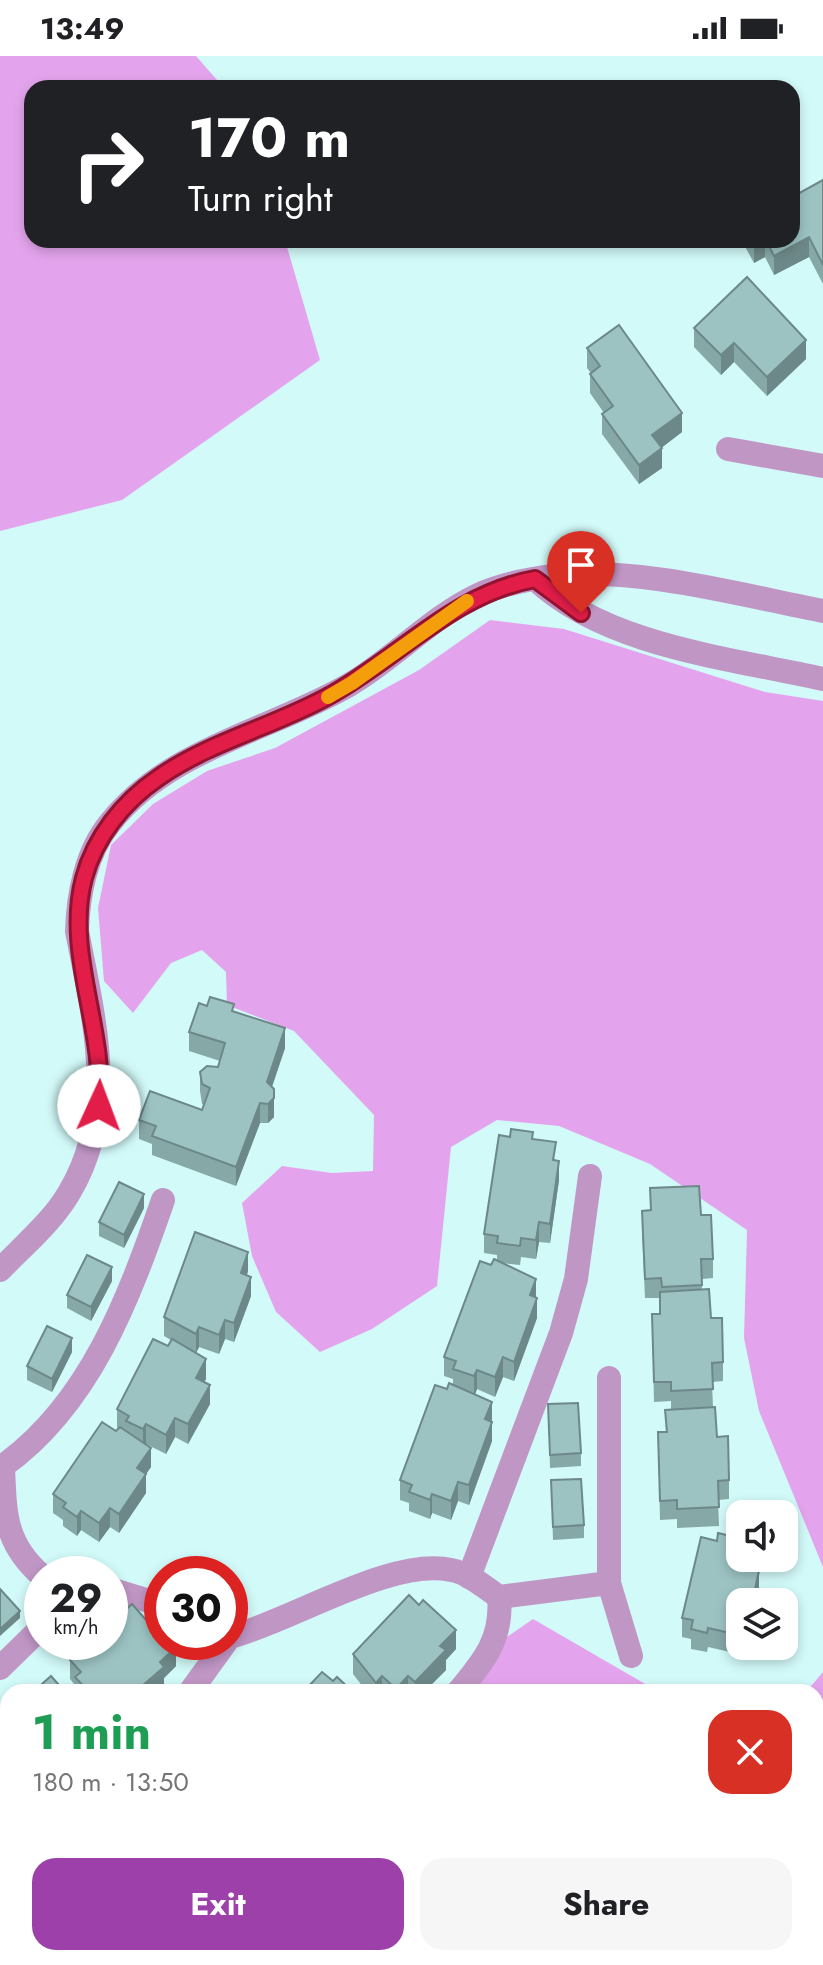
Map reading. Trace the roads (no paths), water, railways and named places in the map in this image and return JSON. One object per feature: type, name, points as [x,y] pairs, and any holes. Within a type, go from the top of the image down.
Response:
[{"type":"street","points":[[728,449],[823,466]]},
{"type":"street","points":[[0,1270],[68,1195],[87,1157],[96,1127],[101,1078],[77,931],[78,907],[84,876],[110,822],[156,779],[190,759],[306,708],[352,683],[462,603],[481,594],[535,579],[612,573],[823,611]]},
{"type":"street","points":[[535,579],[564,603],[614,626],[675,647],[823,679]]},
{"type":"street","points":[[469,1577],[561,1333],[576,1279],[590,1176]]},
{"type":"street","points":[[8,1555],[1,1464],[32,1445],[79,1385],[132,1289],[163,1200]]},
{"type":"street","points":[[609,1378],[609,1583],[631,1656]]},
{"type":"street","points":[[248,1632],[406,1571],[450,1569],[469,1577],[499,1597],[609,1583]]},
{"type":"street","points":[[465,1684],[496,1640],[499,1597]]},
{"type":"street","points":[[0,1668],[24,1645]]},
{"type":"street","points":[[196,1684],[213,1660]]}]
